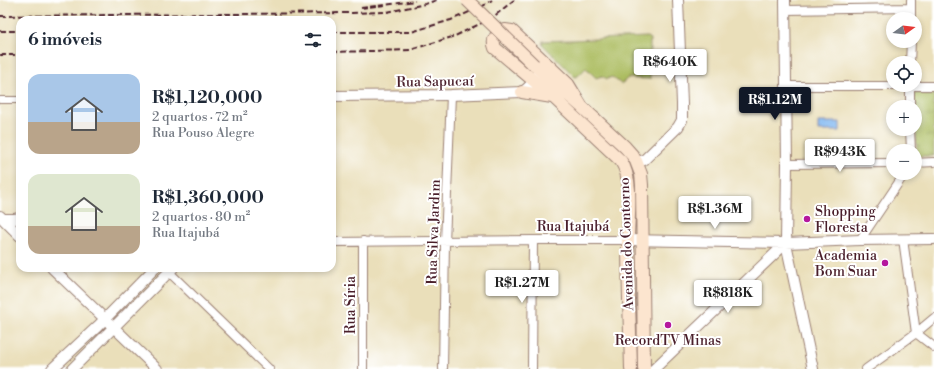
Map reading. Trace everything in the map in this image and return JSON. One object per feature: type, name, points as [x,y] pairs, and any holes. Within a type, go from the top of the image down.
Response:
[{"type":"main road","name":"Avenida do Contorno","points":[[467,0],[535,66],[625,147],[636,161],[641,174],[642,185],[644,369]]},
{"type":"main road","name":"Avenida do Contorno","points":[[582,107],[568,84],[512,31],[502,31],[494,38],[493,43],[495,48],[553,97],[621,161],[624,166],[629,190],[628,240],[631,369]]},
{"type":"main road","points":[[522,92],[553,97]]},
{"type":"street","points":[[636,161],[641,161],[650,155],[678,127],[682,120],[678,0]]},
{"type":"street","points":[[813,369],[786,243],[785,5],[911,4]]},
{"type":"street","points":[[522,92],[534,82],[537,75],[535,66]]},
{"type":"street","points":[[785,86],[886,85]]},
{"type":"street","points":[[922,86],[934,86]]},
{"type":"street","name":"Rua Sapucaí","points":[[336,96],[451,95],[522,92]]},
{"type":"street","name":"Rua Silva Jardim","points":[[443,369],[445,242],[451,95]]},
{"type":"street","points":[[336,102],[344,96]]},
{"type":"street","points":[[0,100],[16,100]]},
{"type":"street","points":[[922,163],[934,162]]},
{"type":"street","points":[[786,164],[886,163]]},
{"type":"street","points":[[860,240],[900,180]]},
{"type":"street","points":[[2,217],[16,219]]},
{"type":"street","points":[[2,217],[16,232]]},
{"type":"street","points":[[904,239],[916,333],[934,347]]},
{"type":"street","name":"Rua Itajubá","points":[[336,242],[642,240],[786,243],[934,239]]},
{"type":"street","points":[[532,369],[533,240]]},
{"type":"street","name":"Rua Síria","points":[[362,241],[363,369]]},
{"type":"street","points":[[654,369],[786,243]]},
{"type":"street","points":[[57,272],[113,328],[157,369]]},
{"type":"street","points":[[52,369],[151,272]]},
{"type":"street","points":[[72,369],[169,272]]},
{"type":"street","points":[[173,272],[269,369]]},
{"type":"street","points":[[866,369],[934,318]]},
{"type":"green space","points":[[647,37],[650,39],[650,79],[628,78],[621,84],[612,77],[607,79],[602,76],[596,78],[586,68],[575,77],[542,44],[543,41]]},
{"type":"green space","points":[[914,93],[934,93],[934,156],[922,156],[922,144],[916,144],[916,136],[922,136],[922,100],[914,100]]},
{"type":"water","points":[[818,122],[840,122],[840,131],[818,131]]},
{"type":"railway","points":[[0,16],[387,12],[437,0]]},
{"type":"railway","points":[[336,32],[411,32],[451,20],[483,6],[492,0]]},
{"type":"railway","points":[[336,52],[410,50],[455,36],[492,18],[514,0]]},
{"type":"railway","points":[[361,8],[415,1]]},
{"type":"railway","points":[[0,31],[16,31]]},
{"type":"railway","points":[[0,55],[16,55]]},
{"type":"place","name":"Shopping Floresta","points":[[807,219]]},
{"type":"place","name":"Academia Bom Suar","points":[[885,263]]},
{"type":"place","name":"RecordTV Minas","points":[[668,325]]}]
